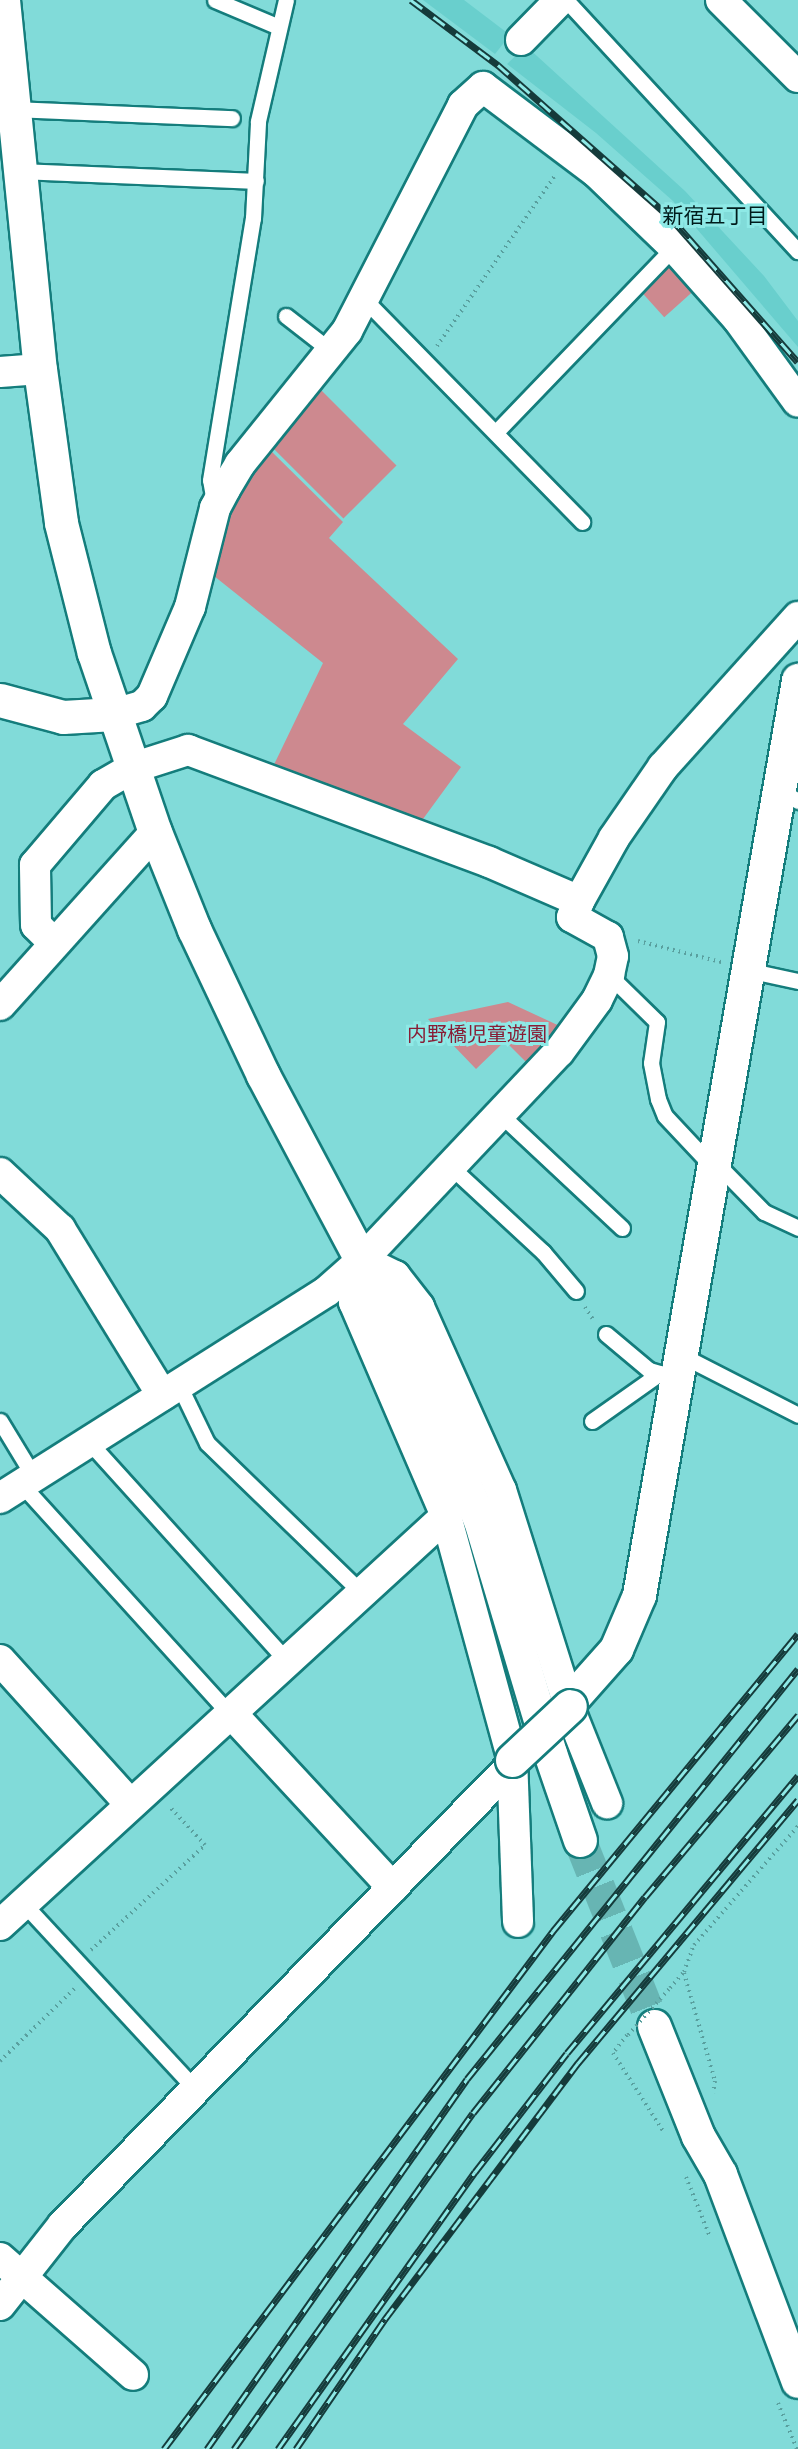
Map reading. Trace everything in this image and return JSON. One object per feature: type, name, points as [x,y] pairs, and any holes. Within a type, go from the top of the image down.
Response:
[{"type":"street","points":[[3,0],[40,369],[61,523],[114,714],[154,832],[233,1015],[393,1319],[480,1520],[552,1763],[580,1840]]},
{"type":"street","points":[[721,0],[798,77]]},
{"type":"street","points":[[521,40],[552,3]]},
{"type":"street","points":[[0,700],[63,717],[114,714],[142,706],[152,696],[190,607],[215,508],[240,464],[331,351],[364,299],[463,105],[483,87],[571,152],[674,247],[750,334],[798,402]]},
{"type":"street","points":[[1,374],[40,369]]},
{"type":"street","points":[[19,1486],[327,1291],[363,1260],[559,1052],[597,1000],[609,975],[613,956],[608,937],[572,917],[579,901],[614,838],[663,768],[798,616]]},
{"type":"street","points":[[0,2305],[10,2267],[63,2225],[393,1888],[512,1760],[601,1670],[630,1622],[639,1595],[673,1369],[747,970],[788,796],[798,680]]},
{"type":"street","points":[[54,943],[36,925],[35,865],[102,785],[132,768],[188,750],[489,862],[579,901]]},
{"type":"street","points":[[0,1005],[154,832]]},
{"type":"street","points":[[0,1173],[60,1229],[171,1390]]},
{"type":"street","points":[[363,1260],[354,1302],[446,1516],[512,1760],[518,1922]]},
{"type":"street","points":[[363,1260],[395,1276],[420,1307],[501,1490],[569,1701],[607,1803]]},
{"type":"street","points":[[0,1925],[446,1516]]},
{"type":"street","points":[[0,1660],[141,1795]]},
{"type":"street","points":[[231,1713],[393,1888]]},
{"type":"street","points":[[641,2030],[720,2174],[798,2381]]},
{"type":"street","points":[[10,2267],[133,2375]]},
{"type":"lane","points":[[215,0],[279,27]]},
{"type":"lane","points":[[215,508],[210,480],[256,181],[258,121],[286,0]]},
{"type":"lane","points":[[552,3],[798,251]]},
{"type":"lane","points":[[15,109],[232,118]]},
{"type":"lane","points":[[21,171],[256,181]]},
{"type":"lane","points":[[496,432],[674,247]]},
{"type":"lane","points":[[364,299],[582,522]]},
{"type":"lane","points":[[286,316],[331,351]]},
{"type":"lane","points":[[747,970],[798,981]]},
{"type":"lane","points":[[609,975],[657,1022],[651,1063],[658,1099],[665,1116],[764,1212],[798,1228]]},
{"type":"lane","points":[[500,1114],[622,1228]]},
{"type":"lane","points":[[450,1166],[543,1252],[576,1292]]},
{"type":"lane","points":[[606,1334],[649,1370],[673,1369],[798,1414]]},
{"type":"lane","points":[[592,1421],[673,1369]]},
{"type":"lane","points":[[171,1390],[207,1443],[361,1592]]},
{"type":"lane","points":[[0,1421],[19,1486],[231,1713]]},
{"type":"lane","points":[[89,1442],[287,1661]]},
{"type":"lane","points":[[23,1903],[196,2090]]},
{"type":"path","points":[[426,361],[571,152]]},
{"type":"path","points":[[608,937],[747,970]]},
{"type":"path","points":[[576,1292],[601,1333],[606,1334]]},
{"type":"path","points":[[78,1962],[205,1845],[141,1795]]},
{"type":"path","points":[[667,2135],[653,2120],[613,2053],[641,2030],[684,1972],[694,1945],[798,1826]]},
{"type":"path","points":[[684,1972],[715,2081],[713,2097]]},
{"type":"path","points":[[0,2061],[89,1973]]},
{"type":"shaded area","points":[[423,0],[464,0],[510,35],[495,54]]},
{"type":"shaded area","points":[[526,46],[685,191],[764,276],[798,321],[798,347],[673,201],[596,133],[507,64]]},
{"type":"green space","points":[[670,261],[695,289],[664,317],[639,289]]},
{"type":"green space","points":[[318,387],[396,465],[343,519],[265,440]]},
{"type":"green space","points":[[268,448],[343,522],[329,538],[458,659],[403,724],[461,767],[415,830],[269,775],[323,663],[214,576],[237,491]]},
{"type":"green space","name":"内野橋児童遊園","points":[[508,1002],[564,1028],[532,1068],[505,1041],[476,1069],[428,1019]]},
{"type":"tunnel","points":[[580,1840],[654,2026]]},
{"type":"railway","points":[[411,0],[498,65],[670,217],[798,362]]},
{"type":"railway","points":[[164,2449],[553,1931],[798,1634]]},
{"type":"railway","points":[[207,2449],[467,2079],[798,1669]]},
{"type":"railway","points":[[234,2449],[473,2113],[645,1897],[798,1715]]},
{"type":"railway","points":[[278,2449],[475,2172],[567,2053],[798,1776]]},
{"type":"railway","points":[[296,2449],[385,2319],[578,2063],[798,1800]]},
{"type":"district","name":"新宿五丁目","points":[[715,215]]}]
